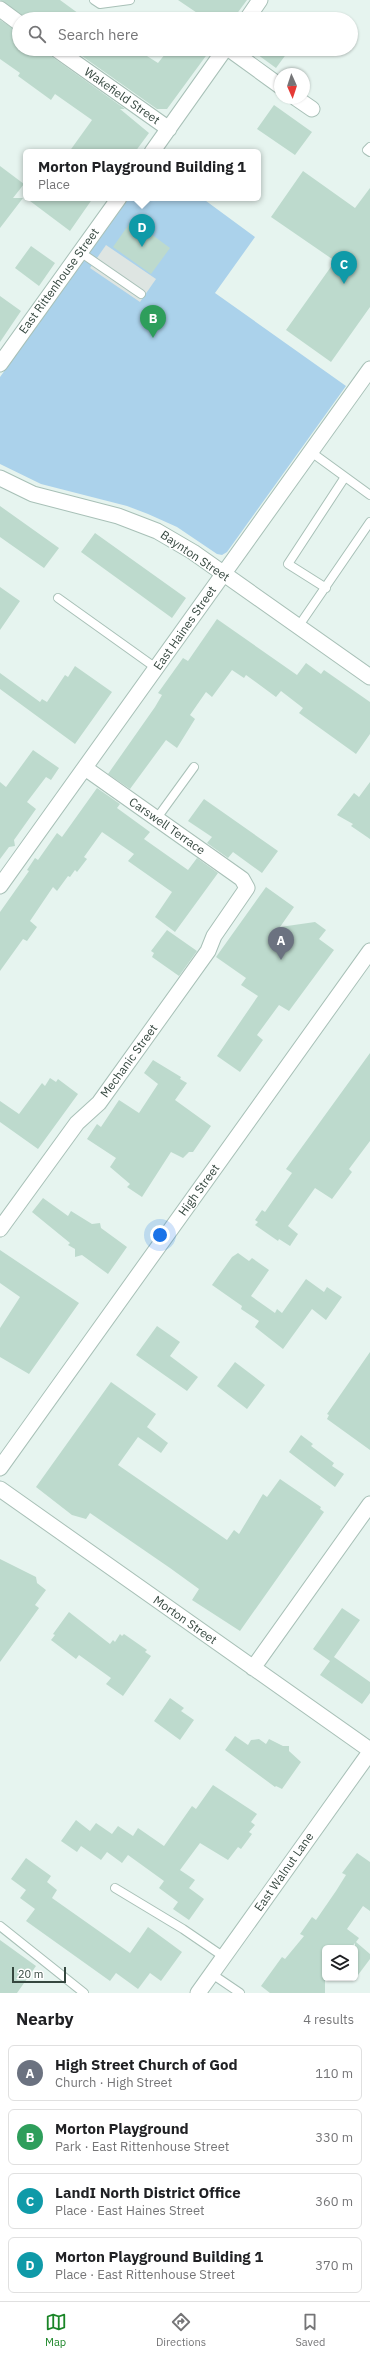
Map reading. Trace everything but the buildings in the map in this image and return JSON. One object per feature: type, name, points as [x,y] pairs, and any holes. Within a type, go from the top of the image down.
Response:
[{"type":"street","points":[[252,12],[260,0]]},
{"type":"street","points":[[0,9],[12,18]]},
{"type":"street","name":"Wakefield Street","points":[[66,56],[169,129]]},
{"type":"street","points":[[154,149],[222,56]]},
{"type":"street","points":[[237,56],[274,82]]},
{"type":"street","points":[[305,104],[312,109]]},
{"type":"street","name":"East Rittenhouse Street","points":[[0,364],[117,201]]},
{"type":"street","name":"East Haines Street","points":[[0,886],[370,369]]},
{"type":"street","name":"Baynton Street","points":[[0,478],[39,496],[118,516],[157,531],[193,552],[370,677]]},
{"type":"street","name":"Carswell Terrace","points":[[85,768],[157,818],[248,885]]},
{"type":"street","name":"Mechanic Street","points":[[0,1230],[77,1123],[99,1103],[208,951],[214,936],[247,890],[248,885]]},
{"type":"street","name":"High Street","points":[[0,1468],[370,951]]},
{"type":"street","name":"Morton Street","points":[[0,1489],[370,1751]]},
{"type":"street","points":[[253,1668],[370,1504]]},
{"type":"street","name":"East Walnut Lane","points":[[198,1993],[370,1751]]},
{"type":"lane","points":[[94,0],[100,4],[130,0]]},
{"type":"lane","points":[[370,147],[367,150],[370,152]]},
{"type":"lane","points":[[80,252],[141,294]]},
{"type":"lane","points":[[311,452],[370,495]]},
{"type":"lane","points":[[326,588],[288,564],[345,477]]},
{"type":"lane","points":[[298,627],[370,522]]},
{"type":"lane","points":[[58,598],[156,668]]},
{"type":"lane","points":[[157,818],[194,766]]},
{"type":"lane","points":[[114,1888],[183,1929],[224,1957]]},
{"type":"lane","points":[[0,1926],[84,1993]]},
{"type":"lane","points":[[212,1974],[240,1993]]},
{"type":"shaded area","points":[[127,201],[206,201],[255,237],[215,293],[346,386],[227,552],[222,555],[217,554],[177,527],[148,514],[127,506],[41,484],[0,464],[0,377]]},
{"type":"shaded area","points":[[106,245],[156,279],[140,302],[90,268]]},
{"type":"place","name":"Morton Playground Building 1","points":[[142,247]]},
{"type":"place","name":"LandI North District Office","points":[[344,284]]},
{"type":"place","name":"Morton Playground","points":[[153,338]]},
{"type":"place","name":"High Street Church of God","points":[[281,960]]}]
